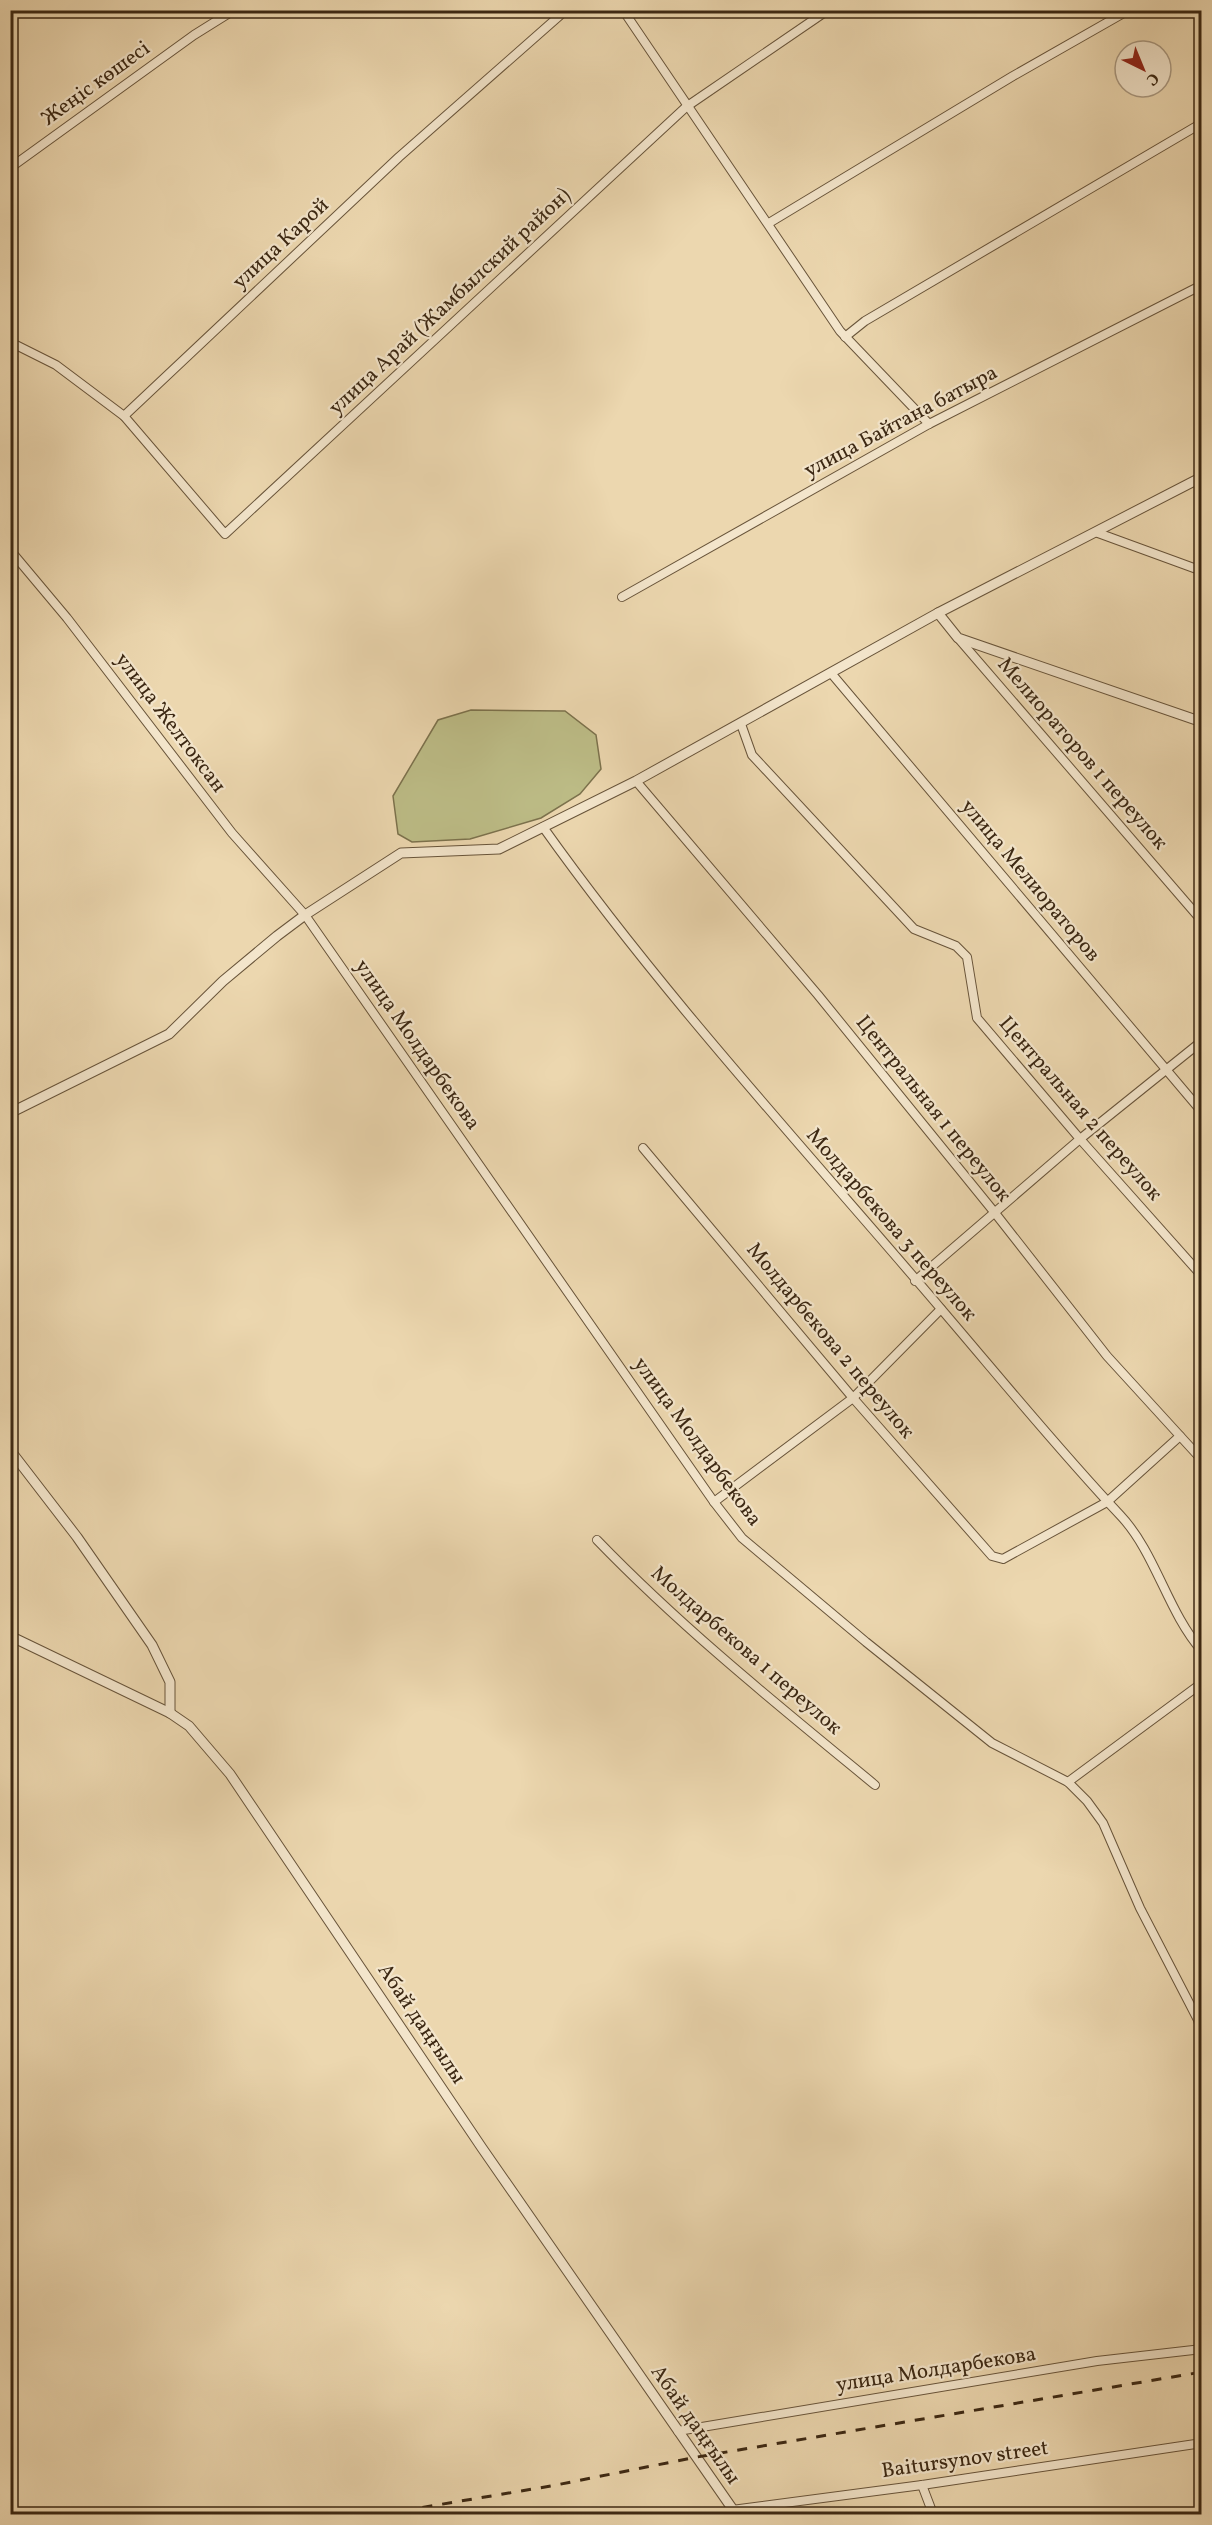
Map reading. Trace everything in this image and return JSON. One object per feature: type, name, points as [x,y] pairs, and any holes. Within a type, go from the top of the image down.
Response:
[{"type":"street","name":"Жеңіс көшесі","points":[[10,168],[194,35],[234,10]]},
{"type":"street","name":"улица Карой","points":[[124,416],[399,157],[566,10]]},
{"type":"street","points":[[623,10],[686,107],[845,337],[929,424]]},
{"type":"street","name":"улица Арай (Жамбылский район)","points":[[124,416],[225,534],[686,107],[828,10]]},
{"type":"street","points":[[769,224],[1013,76],[1129,10]]},
{"type":"street","points":[[845,337],[866,321],[1202,123]]},
{"type":"street","name":"улица Байтана батыра","points":[[621,597],[929,424],[1202,285]]},
{"type":"street","points":[[10,342],[56,365],[124,416]]},
{"type":"street","points":[[10,1113],[169,1034],[223,981],[305,915],[401,853],[499,849],[636,781],[938,613],[1098,533],[1202,477]]},
{"type":"street","points":[[1098,533],[1202,571]]},
{"type":"street","name":"улица Желтоксан","points":[[10,550],[66,618],[232,833],[305,915]]},
{"type":"street","points":[[938,613],[958,638],[1202,722]]},
{"type":"street","name":"Мелиораторов 1 переулок","points":[[958,638],[1202,921]]},
{"type":"street","name":"улица Мелиораторов","points":[[831,673],[1202,1112]]},
{"type":"street","name":"Центральная 2 переулок","points":[[741,724],[752,755],[914,929],[956,946],[967,957],[971,967],[978,1018],[1080,1139],[1202,1276]]},
{"type":"street","name":"Центральная 1 переулок","points":[[636,781],[818,995],[995,1213],[1107,1356],[1202,1460]]},
{"type":"street","name":"Молдарбекова 3 переулок","points":[[543,826],[689,1017],[941,1309],[1053,1444],[1135,1534],[1168,1600],[1191,1639],[1202,1652]]},
{"type":"street","name":"улица Молдарбекова","points":[[305,915],[714,1502],[742,1538],[992,1743],[1068,1782],[1102,1823],[1140,1908],[1198,2020],[1202,2035]]},
{"type":"street","points":[[915,1281],[1080,1139],[1164,1069],[1202,1041]]},
{"type":"street","name":"Молдарбекова 2 переулок","points":[[643,1148],[853,1398],[992,1556],[1003,1558],[1107,1502]]},
{"type":"street","points":[[714,1502],[853,1398],[941,1309]]},
{"type":"street","points":[[1107,1502],[1180,1436]]},
{"type":"street","points":[[10,1450],[77,1537],[152,1645],[170,1682],[170,1713]]},
{"type":"street","name":"Молдарбекова 1 переулок","points":[[597,1540],[653,1598],[739,1673],[875,1785]]},
{"type":"street","name":"Абай даңғылы","points":[[10,1636],[170,1713],[189,1726],[230,1774],[482,2148],[734,2512]]},
{"type":"street","points":[[1068,1782],[1202,1683]]},
{"type":"street","name":"улица Молдарбекова","points":[[678,2431],[1097,2361],[1202,2349]]},
{"type":"street","name":"Baitursynov street","points":[[734,2512],[1202,2443]]},
{"type":"street","points":[[922,2485],[933,2514]]},
{"type":"green space","points":[[471,710],[565,711],[596,735],[601,769],[580,794],[541,818],[470,839],[412,842],[398,834],[393,796],[438,720]]},
{"type":"railway","points":[[383,2514],[551,2486],[697,2457],[1202,2372]]}]
